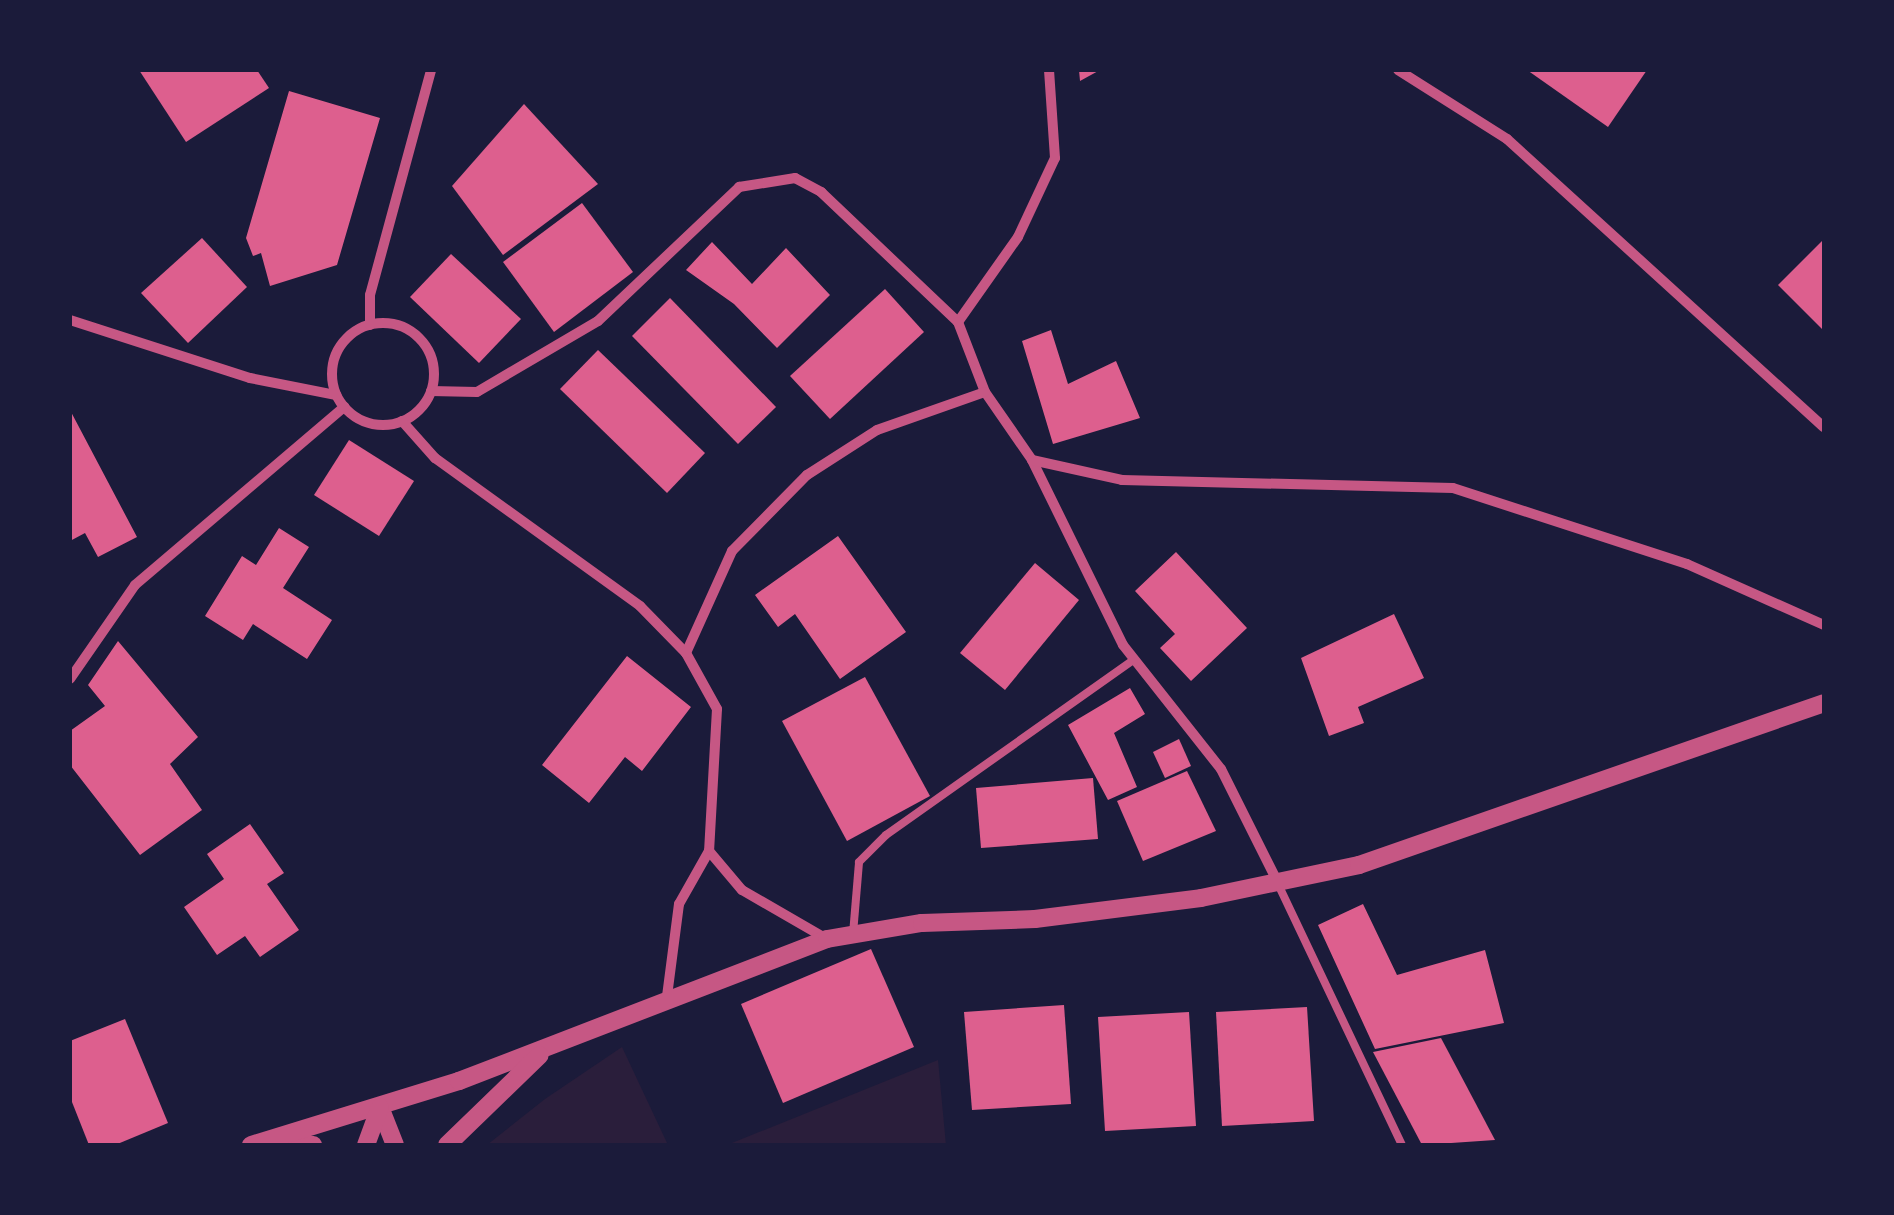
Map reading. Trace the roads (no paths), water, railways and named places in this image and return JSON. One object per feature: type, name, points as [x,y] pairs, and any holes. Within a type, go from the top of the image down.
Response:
[{"type":"street","points":[[370,325],[370,295],[431,70]]},
{"type":"street","points":[[958,322],[1018,237],[1055,158],[1049,70]]},
{"type":"street","points":[[1398,70],[1506,139],[1824,428]]},
{"type":"street","points":[[431,391],[478,392],[598,321],[739,187],[772,177],[795,178],[822,192],[958,322],[985,392],[1032,460],[1133,660],[1221,769],[1278,884]]},
{"type":"street","points":[[70,320],[250,378],[336,395]]},
{"type":"street","points":[[397,324],[424,343],[432,358],[431,391],[402,421],[369,423],[344,407],[336,395],[332,379],[339,347],[370,325],[397,324]]},
{"type":"street","points":[[686,653],[732,550],[807,475],[877,430],[985,392]]},
{"type":"street","points":[[70,678],[135,585],[344,407]]},
{"type":"street","points":[[402,421],[436,458],[640,606],[686,653],[717,709],[709,851],[679,904],[667,996]]},
{"type":"street","points":[[1032,460],[1122,480],[1454,488],[1687,564],[1824,625]]},
{"type":"street","points":[[256,1144],[547,1048],[667,996],[826,939],[1034,919],[1278,884],[1378,859],[1824,702]]},
{"type":"street","points":[[709,851],[742,890],[826,939]]},
{"type":"street","points":[[447,1145],[547,1048]]},
{"type":"street","points":[[366,1145],[380,1106]]},
{"type":"street","points":[[380,1106],[395,1145]]},
{"type":"street","points":[[256,1144],[313,1145]]},
{"type":"lane","points":[[853,934],[858,862],[886,835],[1133,660]]},
{"type":"lane","points":[[1278,884],[1402,1145]]}]
